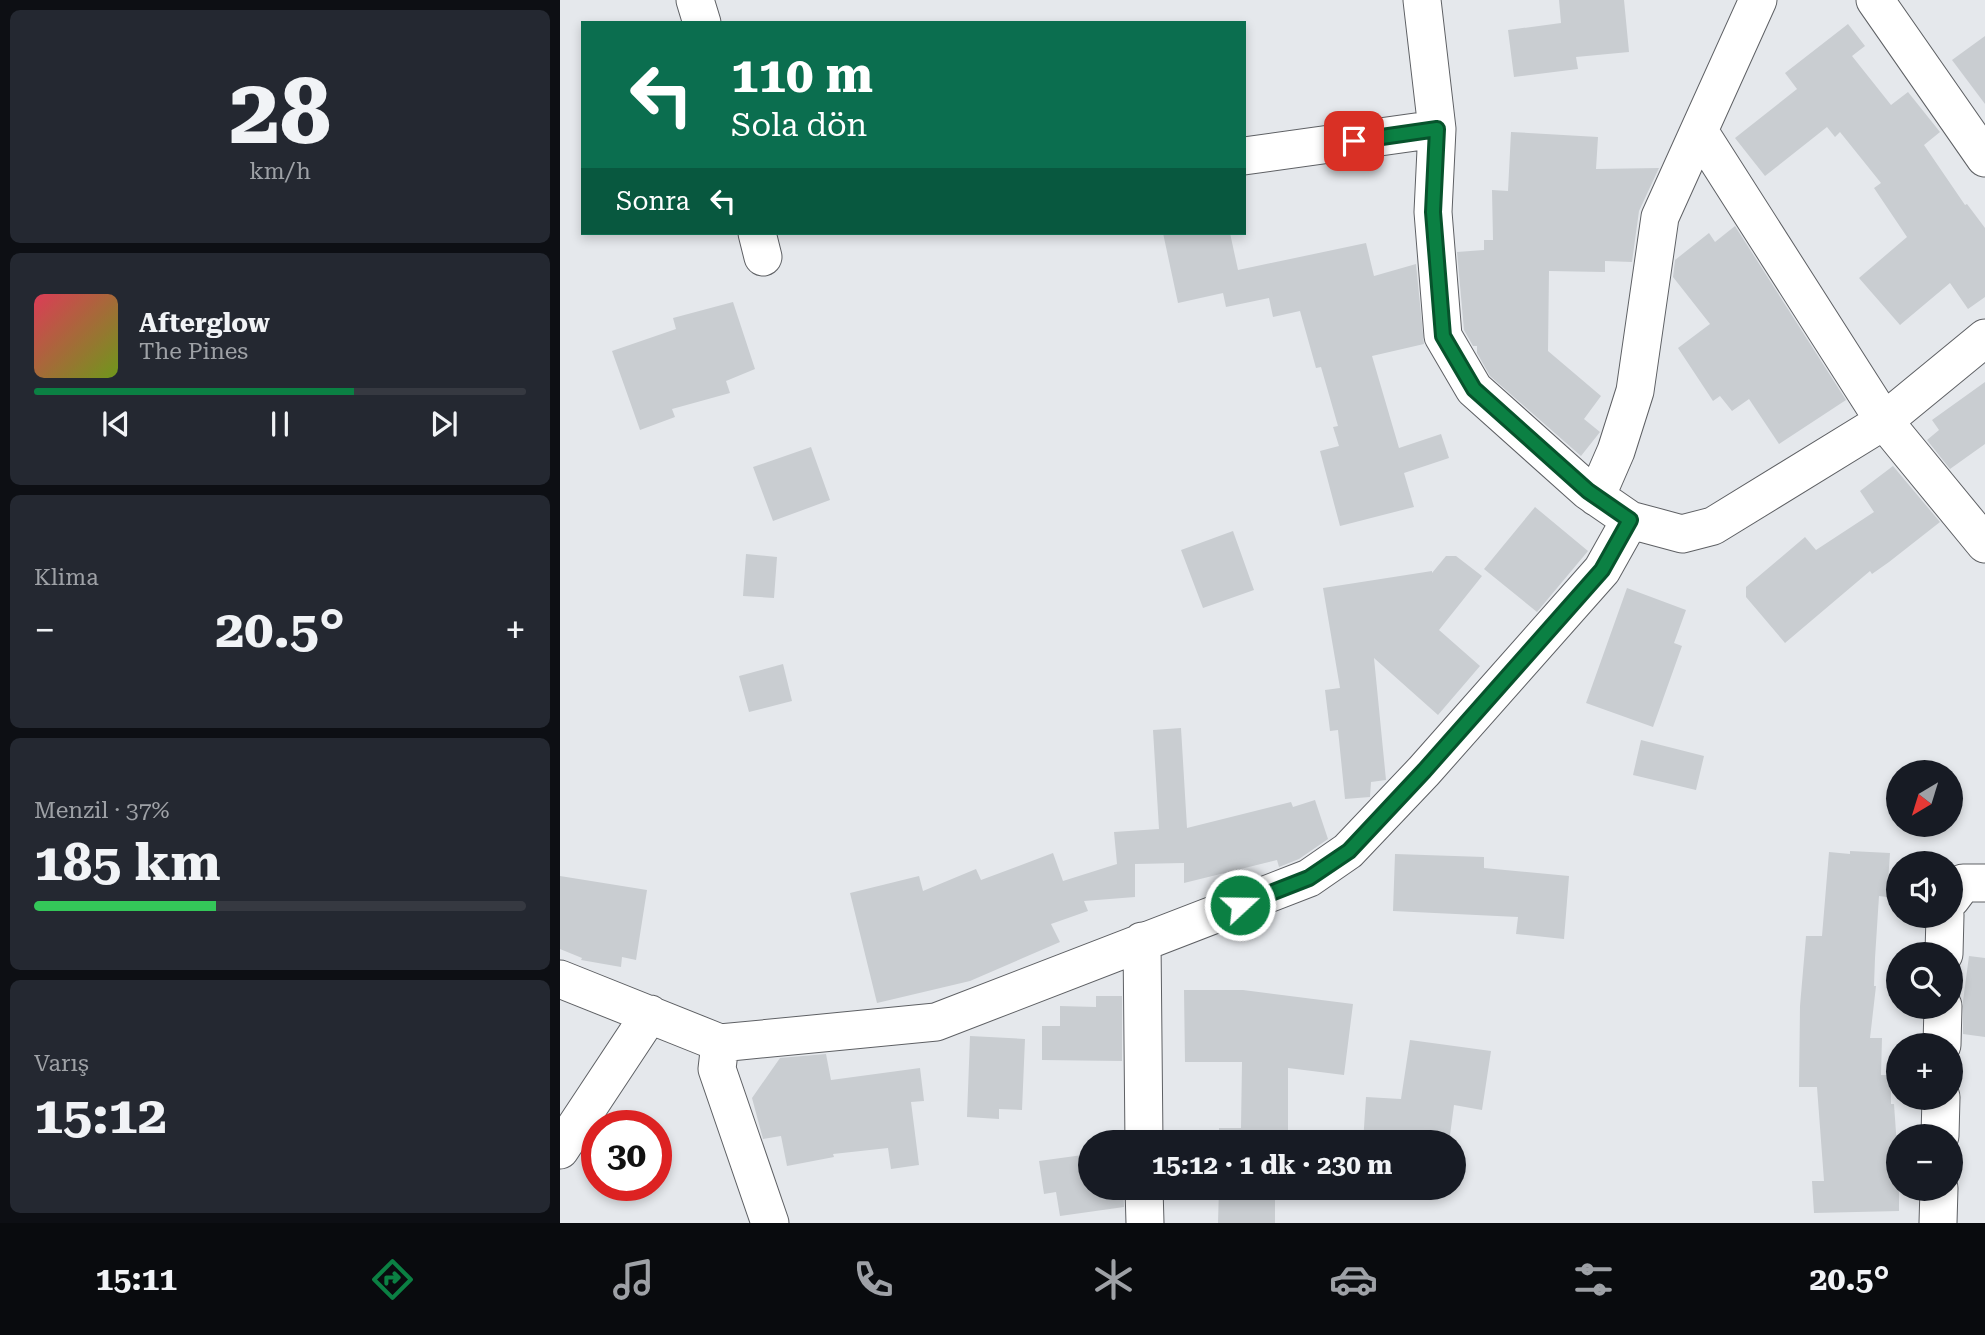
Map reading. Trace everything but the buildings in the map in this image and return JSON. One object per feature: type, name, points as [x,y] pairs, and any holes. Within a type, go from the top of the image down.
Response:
[{"type":"street","points":[[695,0],[701,21]]},
{"type":"street","points":[[1422,0],[1437,129],[1433,212],[1443,336],[1474,389],[1551,460],[1596,497],[1630,520],[1682,534],[1713,526],[1884,421],[1985,338]]},
{"type":"street","points":[[1596,497],[1616,452],[1635,391],[1660,217],[1758,0]]},
{"type":"street","points":[[1875,0],[1985,158]]},
{"type":"street","points":[[1246,156],[1437,129]]},
{"type":"street","points":[[1699,131],[1884,421],[1985,544]]},
{"type":"street","points":[[560,979],[720,1043],[936,1022],[1309,878],[1349,851],[1424,771],[1602,570],[1630,520]]},
{"type":"street","points":[[1963,883],[1985,883]]},
{"type":"street","points":[[1142,941],[1144,1130]]},
{"type":"street","points":[[560,1150],[650,1014]]},
{"type":"street","points":[[720,1043],[717,1069],[770,1223]]},
{"type":"street","points":[[1144,1200],[1145,1223]]},
{"type":"street","points":[[1938,1223],[1939,1201]]},
{"type":"route","points":[[1240,905],[1309,878],[1349,851],[1424,771],[1602,570],[1630,520],[1588,491],[1551,460],[1474,389],[1443,336],[1433,212],[1437,129],[1354,141]]}]
